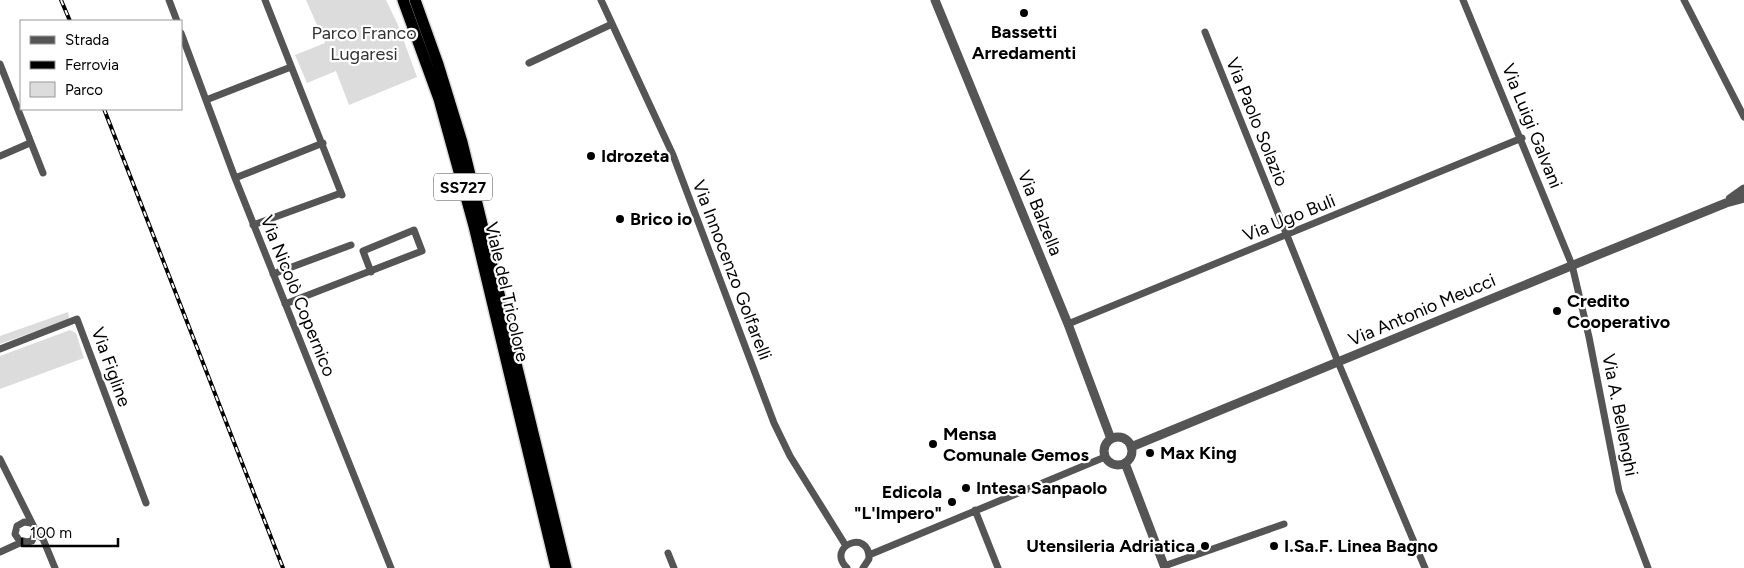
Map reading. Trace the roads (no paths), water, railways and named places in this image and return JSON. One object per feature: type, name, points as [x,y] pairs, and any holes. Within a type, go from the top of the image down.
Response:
[{"type":"highway","name":"Viale del Tricolore","points":[[403,0],[439,99],[566,568]]},
{"type":"highway","name":"Viale del Tricolore","points":[[415,0],[438,64],[462,142],[514,377]]},
{"type":"highway","name":"Viale del Tricolore","points":[[519,395],[556,568]]},
{"type":"street","points":[[169,0],[177,20]]},
{"type":"street","points":[[253,225],[341,194],[323,143],[265,0]]},
{"type":"street","name":"Via Innocenzo Golfarelli","points":[[601,0],[673,155],[774,423],[790,456],[846,546]]},
{"type":"street","name":"Via Balzella","points":[[936,0],[1068,324],[1111,439]]},
{"type":"street","name":"Via Luigi Galvani","points":[[1464,0],[1522,138],[1572,265]]},
{"type":"street","points":[[1687,1],[1744,117]]},
{"type":"street","points":[[529,63],[612,24]]},
{"type":"street","name":"Via Paolo Solazio","points":[[1205,32],[1286,236],[1425,568]]},
{"type":"street","name":"Via Nicolò Copernico","points":[[182,36],[253,225],[391,568]]},
{"type":"street","points":[[0,64],[43,173]]},
{"type":"street","points":[[206,100],[291,67]]},
{"type":"street","name":"Via Ugo Buli","points":[[1068,324],[1522,138]]},
{"type":"street","points":[[0,156],[30,143]]},
{"type":"street","points":[[235,178],[323,143]]},
{"type":"street","name":"Via Antonio Meucci","points":[[1726,202],[1744,190]]},
{"type":"street","name":"Via Antonio Meucci","points":[[1131,447],[1726,202],[1744,198]]},
{"type":"street","points":[[285,304],[371,272],[422,251],[414,230],[363,251],[371,272]]},
{"type":"street","points":[[273,274],[351,245]]},
{"type":"street","name":"Via A. Bellenghi","points":[[1572,265],[1589,337],[1619,492],[1648,568]]},
{"type":"street","name":"Via Figline","points":[[0,349],[77,319],[146,503]]},
{"type":"street","points":[[1123,438],[1131,447],[1130,456],[1125,463],[1111,463],[1105,456],[1105,445],[1111,439],[1123,438]]},
{"type":"street","points":[[869,554],[1105,456]]},
{"type":"street","points":[[0,459],[36,534],[43,539],[55,568]]},
{"type":"street","points":[[1125,463],[1165,567],[1284,524]]},
{"type":"street","points":[[9,548],[17,526],[22,522],[24,508]]},
{"type":"street","points":[[975,510],[998,568]]},
{"type":"street","points":[[22,522],[31,523]]},
{"type":"street","points":[[15,534],[22,542]]},
{"type":"street","points":[[0,552],[22,542],[32,541],[36,534]]},
{"type":"street","points":[[834,568],[845,566],[841,552],[846,546],[858,543],[865,547],[869,554],[868,564],[864,568]]},
{"type":"street","points":[[668,554],[674,568]]},
{"type":"railway","points":[[61,0],[70,20]]},
{"type":"railway","points":[[104,110],[283,568]]},
{"type":"place","name":"Bassetti Arredamenti","points":[[1024,13]]},
{"type":"place","name":"Idrozeta","points":[[591,156]]},
{"type":"place","name":"Brico io","points":[[620,219]]},
{"type":"place","name":"Credito Cooperativo","points":[[1557,311]]},
{"type":"place","name":"Mensa Comunale Gemos","points":[[933,444]]},
{"type":"place","name":"Max King","points":[[1150,453]]},
{"type":"place","name":"Intesa Sanpaolo","points":[[966,488]]},
{"type":"place","name":"Edicola \"L'Impero\"","points":[[952,502]]},
{"type":"place","name":"Utensileria Adriatica","points":[[1205,546]]},
{"type":"place","name":"I.Sa.F. Linea Bagno","points":[[1274,546]]},
{"type":"park label","name":"Parco Franco Lugaresi","points":[[364,43]]}]
